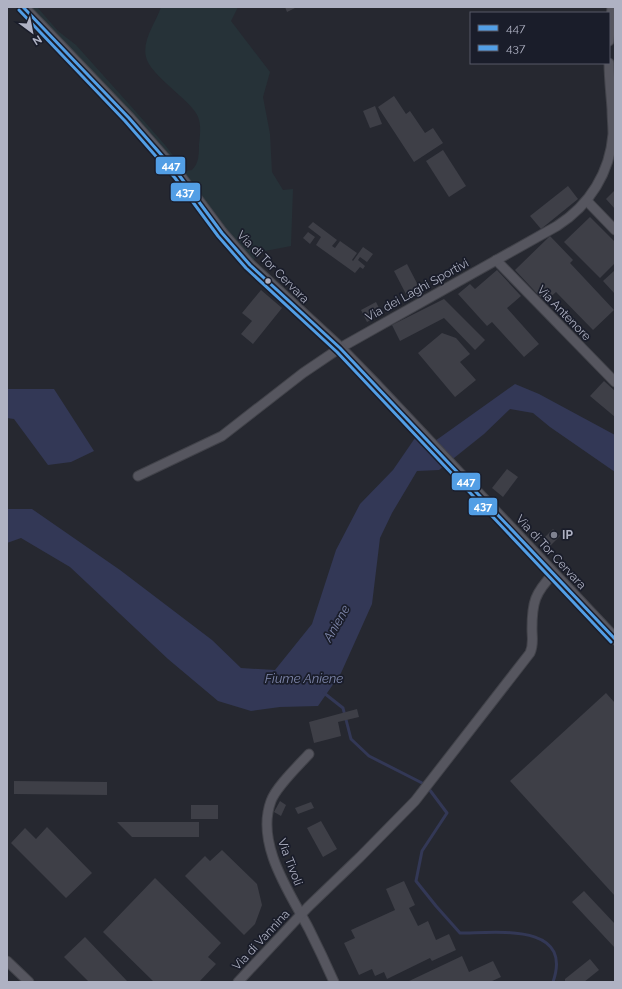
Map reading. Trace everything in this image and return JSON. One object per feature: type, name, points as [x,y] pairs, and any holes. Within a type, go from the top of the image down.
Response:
[{"type":"street","name":"Via di Tor Cervara","points":[[23,7],[128,118],[178,175],[222,233],[250,265],[340,348],[615,639]]},
{"type":"street","points":[[610,29],[612,7]]},
{"type":"street","name":"Via dei Laghi Sportivi","points":[[138,476],[222,436],[303,373],[340,348],[566,220],[586,201],[605,172],[612,145],[613,132],[609,64]]},
{"type":"street","points":[[586,201],[615,230]]},
{"type":"street","name":"Via Antenore","points":[[496,260],[615,382]]},
{"type":"street","name":"Via di Vannina","points":[[238,982],[301,914],[415,801],[530,653],[534,640],[532,629],[534,602],[537,594],[553,574]]},
{"type":"street","name":"Via Tivoli","points":[[309,754],[272,798],[268,811],[267,826],[269,842],[281,877],[334,982]]},
{"type":"street","points":[[7,961],[29,982]]},
{"type":"shaded area","points":[[29,7],[37,7],[58,31],[76,45],[165,145],[185,171],[192,170],[199,155],[199,120],[197,114],[184,99],[151,68],[145,53],[147,40],[161,7],[238,7],[231,21],[270,72],[263,97],[270,134],[272,172],[283,190],[293,189],[291,246],[260,252],[250,261]]},
{"type":"water","name":"Fiume Aniene","points":[[515,384],[539,394],[615,435],[615,472],[550,427],[533,413],[510,409],[484,434],[439,470],[417,471],[392,513],[380,538],[372,604],[341,673],[318,706],[280,707],[251,711],[218,701],[168,659],[70,567],[21,538],[7,543],[7,509],[32,509],[120,570],[212,640],[241,668],[275,670],[312,624],[336,550],[360,504],[393,470],[415,438],[435,441]]},
{"type":"water","points":[[7,389],[54,389],[94,451],[71,462],[48,465],[14,419],[7,418]]},
{"type":"building","points":[[285,7],[297,7],[287,12]]},
{"type":"building","points":[[394,96],[406,114],[410,111],[425,133],[433,128],[443,143],[414,162],[378,107]]},
{"type":"building","points":[[375,106],[382,124],[370,128],[363,111]]},
{"type":"building","points":[[443,150],[466,186],[449,197],[426,161]]},
{"type":"building","points":[[568,186],[578,199],[541,229],[530,216]]},
{"type":"building","points":[[615,190],[615,209],[606,199]]},
{"type":"building","points":[[590,217],[615,242],[615,263],[600,278],[564,242]]},
{"type":"building","points":[[313,222],[337,240],[332,246],[335,248],[340,241],[357,253],[352,260],[353,261],[363,247],[373,254],[367,262],[360,257],[358,260],[365,266],[363,269],[360,267],[355,273],[316,245],[321,237],[308,227]]},
{"type":"building","points":[[308,232],[315,237],[310,244],[303,238]]},
{"type":"building","points":[[550,236],[573,260],[570,263],[614,310],[593,330],[556,292],[545,302],[515,270]]},
{"type":"building","points":[[407,264],[421,291],[408,298],[394,271]]},
{"type":"building","points":[[497,270],[521,296],[507,308],[539,344],[524,357],[492,322],[487,326],[458,294],[470,284],[475,289]]},
{"type":"building","points":[[615,270],[615,294],[603,281]]},
{"type":"building","points":[[261,290],[282,308],[253,344],[241,334],[252,321],[242,313]]},
{"type":"building","points":[[444,299],[485,340],[475,350],[444,318],[400,341],[392,325]]},
{"type":"building","points":[[376,302],[382,314],[367,322],[361,310]]},
{"type":"building","points":[[442,333],[456,338],[470,354],[460,362],[476,380],[455,397],[418,353]]},
{"type":"building","points":[[604,381],[615,391],[615,417],[590,396]]},
{"type":"building","points":[[507,469],[518,477],[503,497],[492,488]]},
{"type":"building","points":[[553,529],[560,536],[550,546],[543,539]]},
{"type":"building","points":[[606,693],[615,703],[615,896],[510,781]]},
{"type":"building","points":[[357,709],[359,717],[338,722],[341,736],[314,743],[309,722]]},
{"type":"building","points":[[14,781],[107,782],[107,795],[14,794]]},
{"type":"building","points":[[280,801],[286,805],[281,816],[274,812]]},
{"type":"building","points":[[311,802],[314,808],[298,814],[295,808]]},
{"type":"building","points":[[191,805],[218,805],[218,819],[191,819]]},
{"type":"building","points":[[321,821],[337,849],[323,857],[307,828]]},
{"type":"building","points":[[117,822],[199,822],[199,837],[132,837]]},
{"type":"building","points":[[47,827],[92,873],[66,898],[11,843],[25,828],[36,839]]},
{"type":"building","points":[[222,850],[257,884],[262,905],[255,924],[244,935],[185,876],[205,856],[210,861]]},
{"type":"building","points":[[155,878],[221,943],[208,957],[216,964],[199,982],[154,982],[103,932]]},
{"type":"building","points":[[404,881],[415,905],[409,908],[418,926],[428,921],[436,940],[449,934],[456,950],[432,961],[430,958],[387,979],[384,972],[375,976],[372,969],[359,975],[344,943],[355,938],[351,930],[395,910],[386,889]]},
{"type":"building","points":[[584,891],[615,924],[615,948],[572,902]]},
{"type":"building","points":[[85,937],[128,982],[89,982],[64,957]]},
{"type":"building","points":[[462,956],[469,972],[493,961],[501,977],[490,982],[407,982]]},
{"type":"building","points":[[590,959],[599,970],[584,982],[565,982],[565,979]]},
{"type":"waterway","points":[[324,693],[343,708],[351,739],[369,756],[426,785],[447,813],[422,851],[416,881],[460,933],[510,933],[528,935],[542,940],[552,949],[556,963],[553,982]]},
{"type":"transit line","name":"447","points":[[23,7],[129,118],[179,175],[222,233],[250,265],[340,348],[615,639]]},
{"type":"transit line","name":"437","points":[[19,10],[125,121],[175,178],[218,236],[246,268],[337,352],[611,642]]},
{"type":"place","name":"IP","points":[[554,535]]},
{"type":"water label","name":"Aniene","points":[[336,623]]}]
